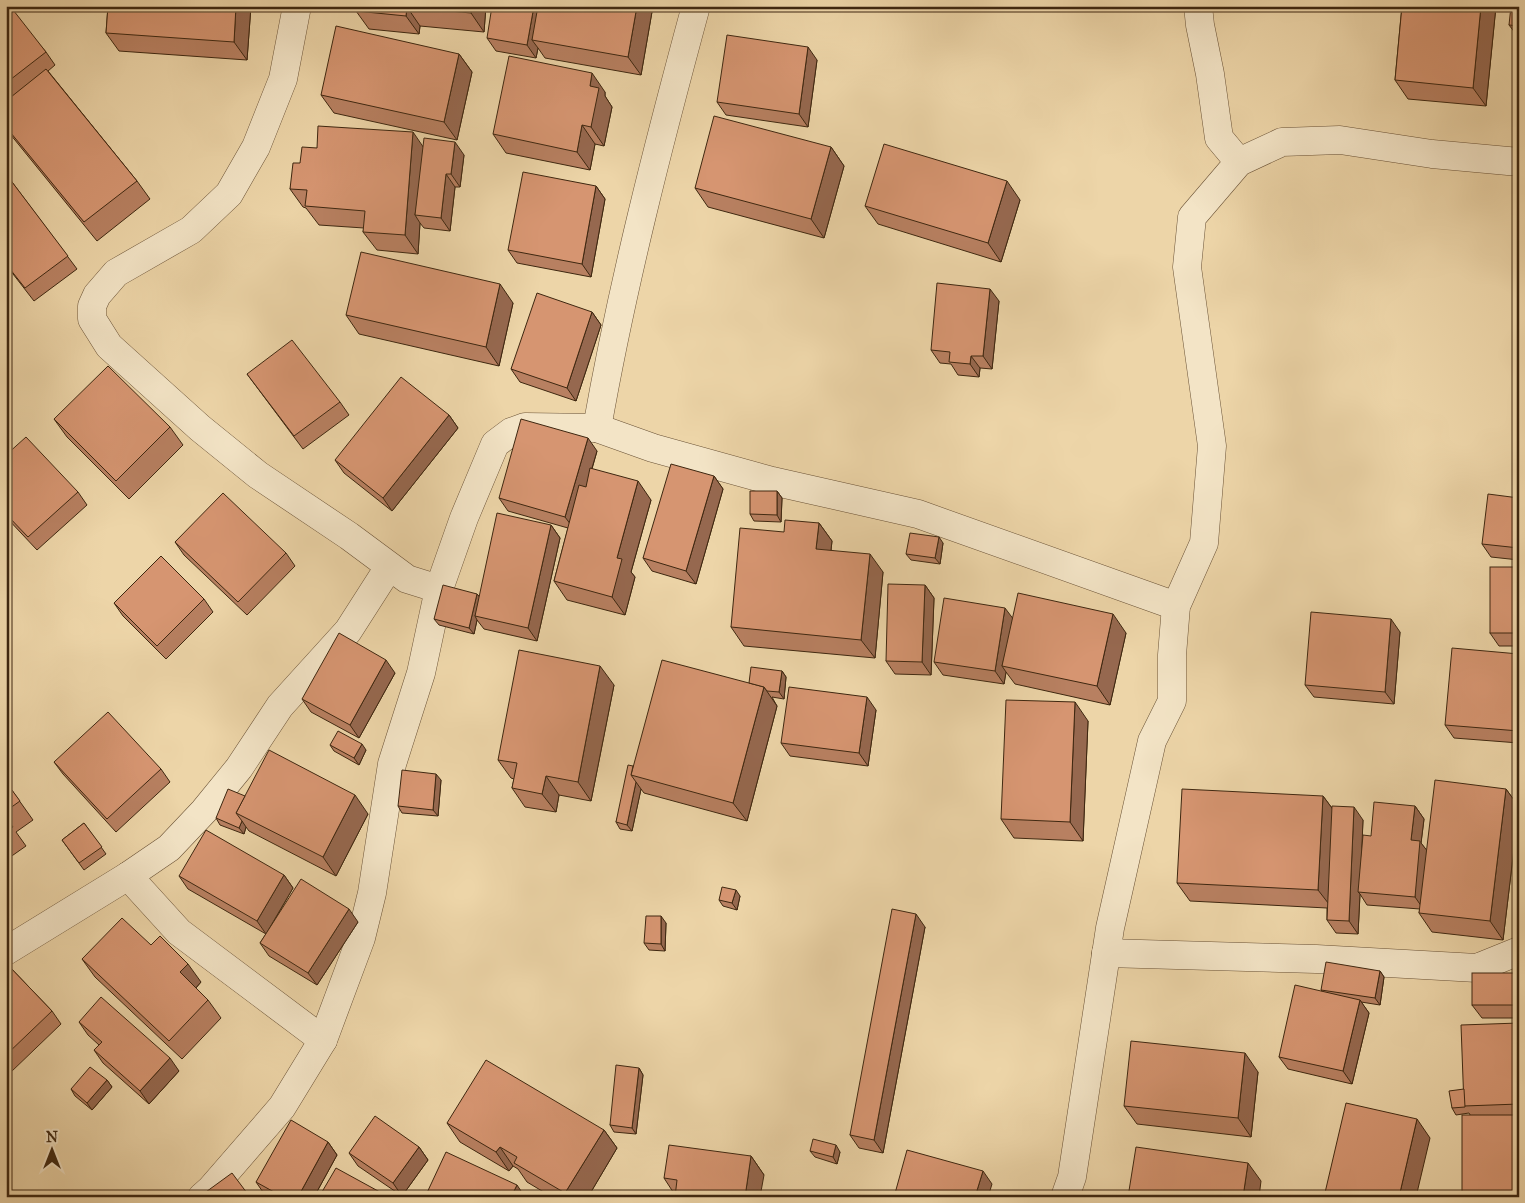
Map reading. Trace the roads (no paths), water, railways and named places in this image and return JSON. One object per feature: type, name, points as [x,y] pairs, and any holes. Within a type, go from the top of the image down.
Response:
[{"type":"street","points":[[297,6],[283,79],[256,147],[229,194],[191,230],[116,273],[97,294],[92,306],[92,318],[109,346],[200,428],[258,475],[349,536],[407,579],[439,590]]},
{"type":"street","points":[[596,428],[610,354],[662,134],[696,6]]},
{"type":"street","points":[[1198,6],[1219,138],[1240,162]]},
{"type":"street","points":[[1065,1197],[1072,1177],[1110,928],[1152,741],[1172,701],[1172,654],[1176,606],[1204,543],[1212,446],[1187,267],[1192,217],[1240,162],[1282,142],[1340,140],[1432,154],[1519,162]]},
{"type":"street","points":[[202,1197],[282,1107],[323,1040],[361,938],[372,893],[392,764],[421,673],[439,590],[464,518],[495,444],[511,432],[525,426],[596,428],[653,448],[772,481],[918,514],[1176,606]]},
{"type":"street","points":[[6,951],[128,876],[169,848],[204,811],[239,768],[280,706],[348,630],[389,567]]},
{"type":"street","points":[[128,876],[179,932],[323,1040]]},
{"type":"street","points":[[1106,953],[1316,959],[1477,968],[1519,951]]}]
